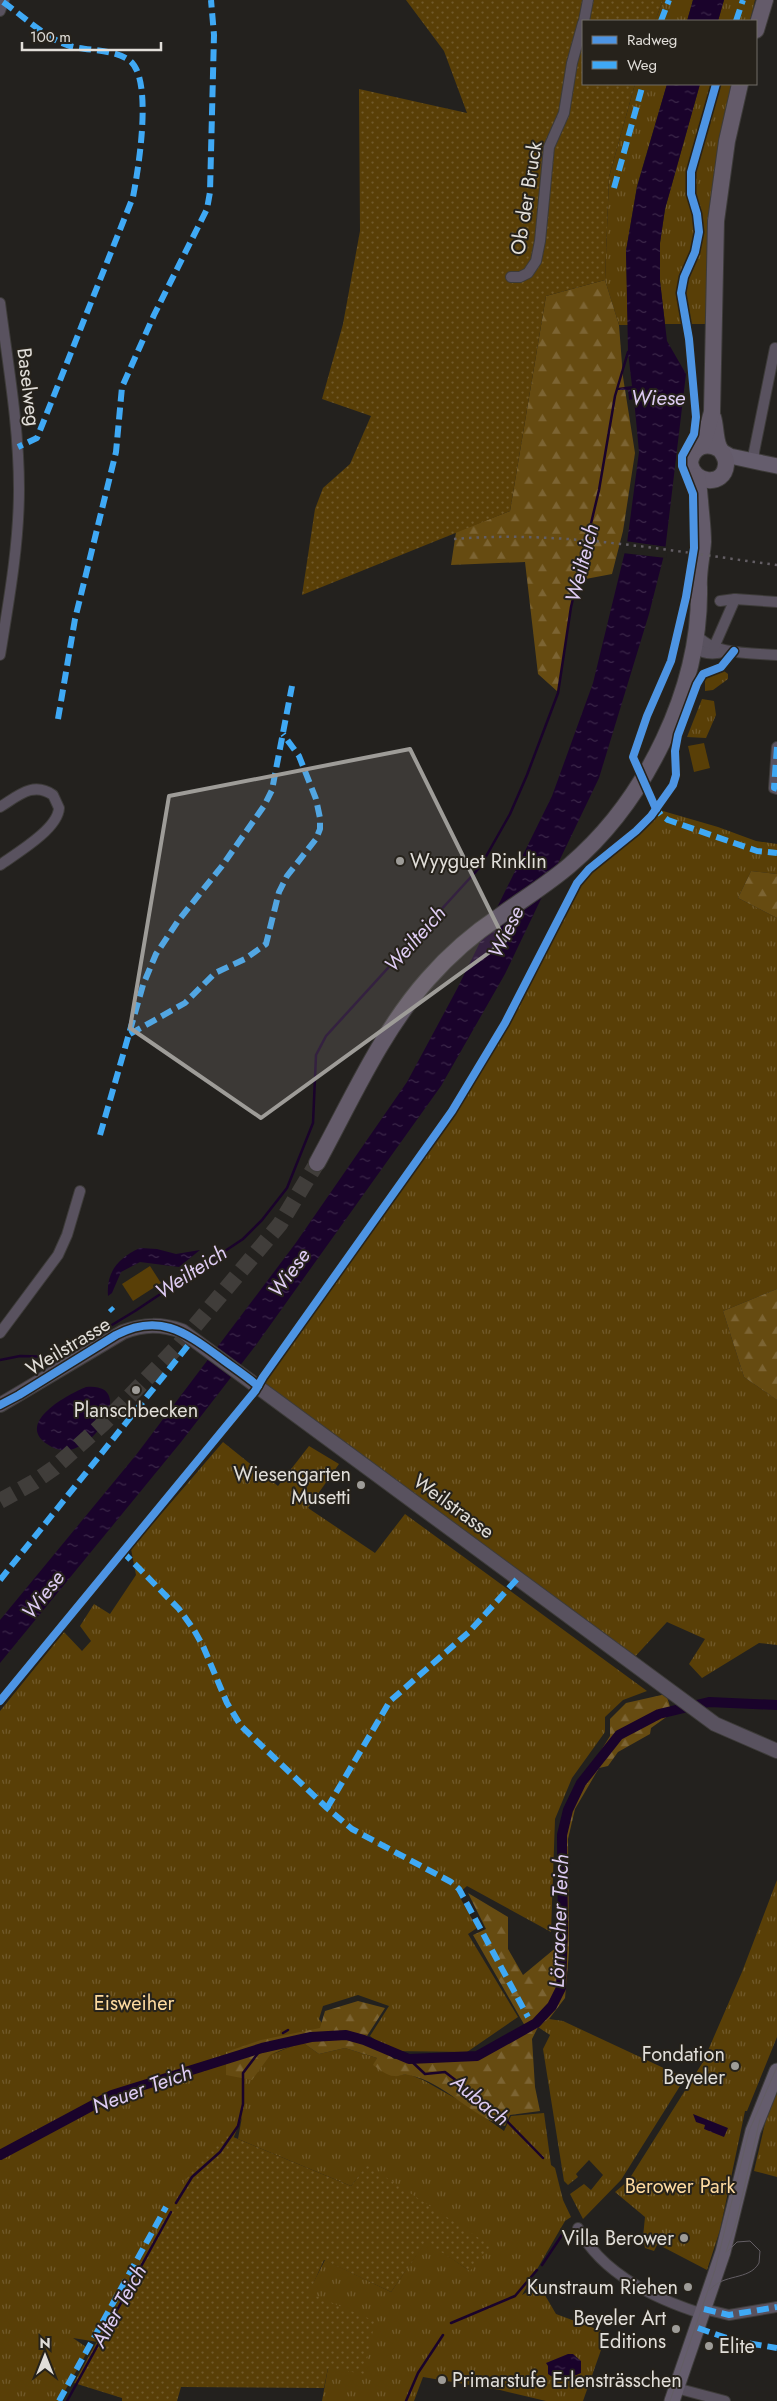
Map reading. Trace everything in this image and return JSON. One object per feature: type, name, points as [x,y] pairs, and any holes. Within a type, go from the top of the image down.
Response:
[{"type":"main road","points":[[757,27],[765,0]]},
{"type":"main road","points":[[702,514],[712,485],[720,475],[726,462],[721,450],[712,412],[716,221],[727,141],[740,85]]},
{"type":"main road","points":[[317,1163],[378,1052],[416,993],[442,963],[480,930],[570,865],[601,835],[631,798],[650,766],[670,722],[692,638],[690,610],[698,586],[703,542],[702,514],[696,476],[692,470],[691,459],[704,440],[712,412]]},
{"type":"main road","points":[[700,447],[708,445],[730,456],[777,466]]},
{"type":"main road","points":[[696,476],[706,480],[754,462]]},
{"type":"main road","points":[[674,2394],[704,2312],[728,2234],[752,2131],[777,2071]]},
{"type":"street","points":[[0,11],[4,0]]},
{"type":"street","name":"Ob der Bruck","points":[[583,20],[588,0]]},
{"type":"street","name":"Ob der Bruck","points":[[511,278],[520,277],[528,273],[536,261],[540,241],[549,147],[564,113],[572,63],[582,26]]},
{"type":"street","name":"Baselweg","points":[[0,303],[16,416],[19,490],[17,532],[0,655]]},
{"type":"street","points":[[754,462],[754,452],[775,348],[777,349]]},
{"type":"street","points":[[714,647],[735,599]]},
{"type":"street","points":[[720,601],[735,599],[777,602]]},
{"type":"street","points":[[692,638],[728,651],[777,655]]},
{"type":"street","points":[[692,638],[703,652],[711,654],[728,651]]},
{"type":"street","points":[[777,747],[774,788],[777,788]]},
{"type":"street","points":[[0,807],[29,789],[38,788],[53,794],[59,808],[54,822],[41,835],[0,865]]},
{"type":"street","points":[[0,1333],[58,1255],[67,1236],[80,1191]]},
{"type":"street","name":"Weilstrasse","points":[[0,1405],[131,1329],[147,1325],[163,1326],[182,1331],[714,1724],[777,1751]]},
{"type":"street","points":[[578,2228],[584,2238],[606,2263],[634,2284],[660,2299],[704,2312],[729,2315],[777,2307]]},
{"type":"street","points":[[674,2394],[725,2401]]},
{"type":"highlighted area","points":[[410,749],[505,941],[261,1118],[130,1028],[169,796]]},
{"type":"green space","points":[[406,0],[663,0],[655,20],[582,20],[582,85],[635,85],[609,177],[605,280],[546,296],[510,511],[302,595],[315,509],[323,488],[350,464],[371,416],[322,399],[343,324],[360,231],[359,89],[467,113],[444,51]]},
{"type":"green space","points":[[663,0],[693,0],[687,20],[655,20]]},
{"type":"green space","points":[[724,0],[755,0],[750,20],[718,20]]},
{"type":"green space","points":[[635,85],[667,85],[637,186],[626,251],[628,325],[619,325],[605,280],[609,177]]},
{"type":"green space","points":[[700,85],[734,85],[709,324],[665,324],[660,281],[660,243],[665,209]]},
{"type":"green space","points":[[605,280],[619,325],[623,377],[635,453],[623,531],[612,574],[575,581],[558,692],[538,674],[525,562],[451,565],[456,532],[510,511],[546,296]]},
{"type":"green space","points":[[724,671],[728,674],[728,679],[713,690],[705,691],[705,677]]},
{"type":"green space","points":[[702,699],[714,701],[716,715],[706,738],[687,737]]},
{"type":"green space","points":[[704,743],[710,768],[694,772],[688,746]]},
{"type":"green space","points":[[656,809],[718,827],[756,841],[777,844],[777,874],[751,871],[738,898],[777,918],[777,1289],[723,1311],[744,1377],[777,1400],[777,1645],[759,1643],[702,1678],[689,1664],[705,1639],[667,1622],[631,1661],[258,1386],[452,1111],[505,1023],[577,883],[596,863],[638,829]]},
{"type":"green space","points":[[751,871],[777,874],[777,918],[738,898]]},
{"type":"green space","points":[[150,1266],[161,1283],[133,1301],[122,1284]]},
{"type":"green space","points":[[777,1289],[777,1400],[744,1377],[723,1311]]},
{"type":"green space","name":"Eisweiher","points":[[223,1442],[278,1486],[309,1446],[339,1464],[308,1508],[375,1553],[405,1514],[647,1691],[623,1700],[605,1717],[605,1732],[572,1778],[555,1819],[551,1932],[467,1886],[458,1894],[477,1928],[468,1934],[518,2017],[467,2052],[391,2051],[370,2036],[389,2006],[358,1995],[323,2006],[319,2019],[338,2044],[298,2041],[273,2054],[302,2042],[319,2054],[345,2048],[377,2058],[374,2065],[394,2076],[408,2074],[423,2080],[469,2106],[504,2131],[511,2116],[544,2113],[551,2165],[555,2168],[563,2200],[571,2217],[565,2221],[522,2295],[539,2285],[556,2314],[607,2333],[583,2401],[546,2401],[500,2390],[423,2377],[414,2401],[322,2401],[328,2368],[308,2293],[325,2260],[391,2292],[426,2241],[470,2271],[367,2166],[351,2186],[238,2139],[242,2117],[233,2139],[104,2343],[73,2338],[89,2349],[59,2401],[0,2401],[0,1711],[64,1632],[82,1651],[91,1641],[80,1626],[94,1604],[110,1614],[136,1575],[131,1549]]},
{"type":"green space","points":[[666,1694],[672,1713],[651,1728],[650,1734],[618,1752],[608,1766],[599,1768],[575,1809],[568,1839],[569,1952],[565,1998],[549,2019],[538,2027],[532,2039],[535,2087],[540,2111],[510,2115],[505,2126],[481,2116],[446,2092],[422,2079],[407,2075],[391,2076],[386,2074],[373,2065],[377,2058],[345,2048],[319,2054],[302,2042],[271,2054],[252,2080],[226,2075],[226,2052],[261,2040],[320,2028],[325,2011],[358,2001],[385,2008],[367,2036],[394,2059],[477,2059],[525,2026],[473,1935],[486,1929],[468,1893],[508,1917],[508,1949],[523,1975],[558,1946],[561,1822],[567,1805],[610,1736],[610,1719],[626,1703]]},
{"type":"green space","name":"Berower Park","points":[[777,1880],[777,2037],[747,2111],[745,2111],[720,2230],[707,2270],[661,2246],[657,2245],[654,2251],[645,2248],[643,2237],[645,2217],[615,2192],[628,2181],[703,2062],[742,1972]]},
{"type":"green space","points":[[549,2019],[563,2021],[685,2078],[621,2180],[583,2219],[570,2194],[584,2184],[591,2190],[603,2175],[589,2160],[576,2174],[578,2177],[568,2185],[564,2181],[543,2049],[550,2035],[538,2027]]},
{"type":"green space","points":[[777,2093],[777,2177],[754,2171],[766,2119]]},
{"type":"green space","points":[[226,2134],[351,2186],[367,2165],[491,2246],[470,2271],[426,2242],[391,2292],[324,2260],[309,2293],[375,2321],[364,2374],[328,2368],[324,2388],[181,2387],[177,2401],[122,2401],[122,2398],[74,2383],[189,2175]]},
{"type":"water","points":[[693,0],[724,0],[718,20],[687,20]]},
{"type":"water","name":"Wiese","points":[[667,85],[700,85],[665,209],[660,243],[660,281],[667,341],[686,374],[665,551],[649,614],[599,778],[505,974],[441,1086],[256,1345],[181,1442],[0,1663],[0,1620],[136,1455],[295,1244],[407,1082],[457,989],[552,796],[593,683],[627,543],[639,452],[634,399],[629,400],[628,390],[616,390],[617,388],[632,386],[628,352],[626,251],[637,187]]},
{"type":"water","points":[[140,1248],[157,1249],[176,1254],[200,1250],[179,1267],[140,1262],[121,1272],[112,1293],[108,1296],[109,1280],[115,1267],[125,1256]]},
{"type":"water","points":[[86,1387],[100,1388],[108,1394],[110,1403],[108,1415],[101,1427],[81,1446],[66,1450],[50,1446],[39,1436],[37,1427],[41,1418],[58,1402]]},
{"type":"water","points":[[693,2114],[728,2128],[724,2137],[704,2129],[705,2125],[696,2122]]},
{"type":"water","points":[[568,2354],[573,2354],[581,2361],[581,2373],[564,2378],[556,2378],[548,2374],[546,2363]]},
{"type":"pier","points":[[625,541],[668,547],[666,558],[622,553]]},
{"type":"waterway","name":"Weilteich","points":[[0,1360],[20,1356],[59,1357],[135,1311],[243,1239],[262,1220],[287,1188],[313,1123],[316,1055],[326,1036],[480,867],[510,814],[527,775],[558,693],[571,607],[599,490],[615,396],[628,352]]},
{"type":"waterway","name":"Lörracher Teich","points":[[0,2155],[112,2095],[262,2048],[311,2037],[346,2035],[364,2040],[409,2059],[477,2056],[536,2023],[552,2006],[561,1988],[563,1929],[562,1835],[568,1810],[581,1783],[619,1735],[659,1714],[709,1702],[777,1705]]},
{"type":"waterway","points":[[283,2033],[288,2030]]},
{"type":"waterway","name":"Alter Teich","points":[[176,2203],[192,2177],[220,2152],[238,2126],[243,2104],[243,2073],[262,2048]]},
{"type":"waterway","name":"Aubach","points":[[409,2059],[425,2074],[445,2072],[500,2114],[543,2158]]},
{"type":"waterway","name":"Alter Teich","points":[[67,2401],[171,2212]]},
{"type":"waterway","points":[[542,2265],[562,2235]]},
{"type":"waterway","points":[[451,2323],[515,2296],[537,2270]]},
{"type":"waterway","points":[[406,2401],[418,2373],[443,2335]]},
{"type":"tunnel","points":[[0,1501],[34,1482],[54,1468],[104,1423],[178,1346],[280,1224],[317,1163]]},
{"type":"tram line","points":[[670,2401],[715,2270],[749,2131],[777,2067]]},
{"type":"tram line","points":[[726,2252],[736,2223],[760,2119]]},
{"type":"tram line","points":[[710,2290],[722,2281],[743,2275],[755,2269],[759,2263],[760,2251],[750,2241],[737,2242],[728,2251]]},
{"type":"railway","points":[[454,539],[535,537],[616,543],[777,565]]},
{"type":"marked path","points":[[58,719],[75,619],[116,452],[122,387],[154,315],[207,209],[210,192],[214,35],[211,0]]},
{"type":"marked path","points":[[661,20],[669,0]]},
{"type":"marked path","points":[[736,20],[743,0]]},
{"type":"marked path","points":[[3,2],[44,33],[62,43],[77,48],[116,54],[129,60],[137,70],[143,104],[141,147],[133,197],[37,438],[18,447]]},
{"type":"marked path","points":[[614,188],[643,85]]},
{"type":"marked path","points":[[100,1135],[143,985],[156,954],[178,921],[222,866],[264,806],[272,790],[292,686]]},
{"type":"marked path","points":[[130,1034],[185,1003],[215,973],[245,959],[266,944],[279,892],[287,876],[316,839],[320,829],[316,799],[299,756],[283,734]]},
{"type":"marked path","points":[[777,747],[774,788],[777,789]]},
{"type":"marked path","points":[[654,805],[661,815],[668,820],[757,851],[777,853]]},
{"type":"marked path","points":[[110,1308],[113,1311]]},
{"type":"marked path","points":[[0,1580],[194,1338]]},
{"type":"marked path","points":[[122,1551],[179,1609],[194,1630],[203,1646],[227,1703],[241,1726],[327,1808],[352,1829],[451,1882],[459,1889],[528,2017]]},
{"type":"marked path","points":[[327,1808],[390,1701],[469,1632],[518,1578]]},
{"type":"marked path","points":[[59,2401],[166,2207]]},
{"type":"marked path","points":[[704,2309],[729,2315],[777,2307]]},
{"type":"marked path","points":[[698,2328],[735,2341],[777,2348]]},
{"type":"cycle path","points":[[656,809],[633,757],[647,716],[671,661],[686,597],[694,548],[693,494],[682,466],[682,456],[694,434],[696,417],[689,339],[681,293],[684,277],[695,252],[699,232],[697,214],[691,194],[691,172],[716,85]]},
{"type":"cycle path","points":[[0,1701],[255,1391],[263,1377],[452,1111],[505,1023],[577,883],[589,869],[636,831],[651,816],[673,785],[676,775],[675,751],[678,735],[697,684],[703,674],[721,667],[734,651]]},
{"type":"cycle path","points":[[0,1405],[116,1335],[145,1325],[158,1325],[170,1328],[194,1339],[258,1386]]},
{"type":"place","name":"Wyyguet Rinklin","points":[[400,861]]},
{"type":"place","name":"Planschbecken","points":[[136,1390]]},
{"type":"place","name":"Wiesengarten Musetti","points":[[361,1485]]},
{"type":"place","name":"Fondation Beyeler","points":[[735,2066]]},
{"type":"place","name":"Villa Berower","points":[[684,2238]]},
{"type":"place","name":"Kunstraum Riehen","points":[[688,2287]]},
{"type":"place","name":"Beyeler Art Editions","points":[[676,2329]]},
{"type":"place","name":"Elite","points":[[709,2346]]},
{"type":"place","name":"Primarstufe Erlensträsschen","points":[[442,2380]]},
{"type":"water label","name":"Neuer Teich","points":[[142,2089]]}]
